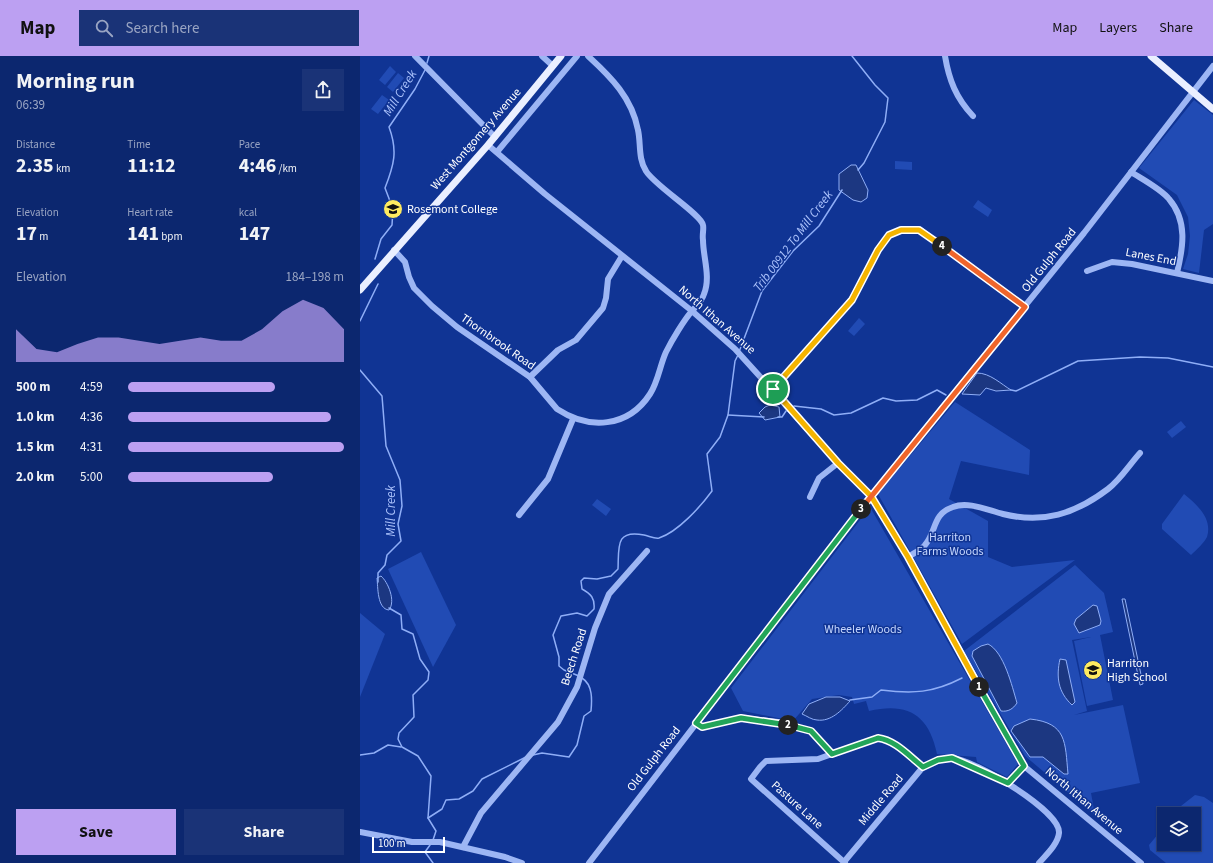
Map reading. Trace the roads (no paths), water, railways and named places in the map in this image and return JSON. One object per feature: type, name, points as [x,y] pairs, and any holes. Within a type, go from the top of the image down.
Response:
[{"type":"main road","name":"West Montgomery Avenue","points":[[360,290],[488,145],[561,56]]},
{"type":"main road","points":[[1151,56],[1213,109]]},
{"type":"street","points":[[415,56],[494,137]]},
{"type":"street","points":[[542,56],[553,66]]},
{"type":"street","name":"West Montgomery Avenue","points":[[497,152],[577,56]]},
{"type":"street","name":"Thornbrook Road","points":[[394,250],[405,262],[414,288],[432,306],[457,327],[530,377],[557,409],[573,419],[593,424],[625,417],[641,405],[651,393],[667,351],[696,307],[707,287],[702,222],[661,187],[646,171],[642,160],[635,119],[627,99],[612,78],[588,56]]},
{"type":"street","points":[[945,56],[953,89],[963,105],[973,116]]},
{"type":"street","name":"Old Gulph Road","points":[[588,863],[871,496],[1025,307],[1213,66]]},
{"type":"street","name":"North Ithan Avenue","points":[[488,145],[622,256],[692,311],[736,349],[838,463],[871,496],[908,557],[1024,766],[1141,863]]},
{"type":"street","points":[[1131,172],[1169,199],[1179,217],[1184,236],[1177,273]]},
{"type":"street","points":[[773,389],[852,300],[878,250],[889,235],[901,230],[919,230],[1025,307]]},
{"type":"street","points":[[530,377],[558,350],[576,340],[603,308],[606,298],[608,279],[622,256]]},
{"type":"street","name":"Lanes End","points":[[1087,271],[1112,262],[1132,264],[1213,280]]},
{"type":"street","points":[[519,515],[548,479],[573,419]]},
{"type":"street","points":[[908,557],[925,545],[935,521],[943,512],[953,507],[964,504],[1020,518],[1042,519],[1063,514],[1108,489],[1140,453]]},
{"type":"street","points":[[810,497],[819,478],[838,463]]},
{"type":"street","name":"Beech Road","points":[[463,847],[481,813],[521,763],[536,750],[558,722],[577,687],[595,628],[609,594],[647,552]]},
{"type":"street","points":[[696,723],[702,727],[741,718],[778,722],[811,731],[832,754],[878,738],[884,739],[894,744],[923,767]]},
{"type":"street","name":"Pasture Lane","points":[[832,754],[818,759],[766,761],[752,778],[845,862]]},
{"type":"street","name":"Middle Road","points":[[845,862],[923,767],[938,760],[952,758],[1008,783]]},
{"type":"street","points":[[1024,766],[1008,783],[1050,815],[1058,825],[1059,833],[1057,842],[1039,863]]},
{"type":"street","points":[[360,832],[412,842],[440,842],[522,863]]},
{"type":"waterway","name":"Mill Creek","points":[[427,63],[429,56]]},
{"type":"waterway","name":"Trib 00912 To Mill Creek","points":[[852,56],[875,85],[888,98],[885,122],[864,163],[858,170]]},
{"type":"waterway","name":"Mill Creek","points":[[375,259],[381,239],[392,225],[393,209],[385,188],[394,158],[392,136],[389,127],[415,89],[425,70]]},
{"type":"waterway","name":"Trib 00912 To Mill Creek","points":[[739,352],[762,291],[793,251],[819,226],[842,190]]},
{"type":"waterway","name":"Mill Creek","points":[[360,321],[378,284]]},
{"type":"waterway","name":"Trib 00912 To Mill Creek","points":[[579,676],[564,670],[559,666],[559,657],[553,635],[561,616],[577,613],[587,616],[594,609],[593,599],[582,589],[581,581],[584,578],[597,579],[611,576],[618,569],[619,547],[623,537],[635,534],[659,538],[666,535],[688,518],[712,491],[707,454],[720,437],[728,415],[735,361],[738,355]]},
{"type":"waterway","points":[[1011,390],[1016,391],[1078,361],[1140,357],[1168,358],[1213,367]]},
{"type":"waterway","name":"Mill Creek","points":[[360,370],[382,396],[386,446],[400,480],[402,506],[398,524],[401,541],[387,555],[385,565],[378,573],[378,582]]},
{"type":"waterway","points":[[794,406],[821,409],[834,415],[851,413],[883,398],[896,401],[917,400],[937,390],[946,395]]},
{"type":"waterway","points":[[778,417],[782,417],[786,411]]},
{"type":"waterway","points":[[728,415],[764,417]]},
{"type":"waterway","name":"Mill Creek","points":[[389,608],[401,615],[402,629],[413,634],[420,659],[429,672],[428,680],[413,695],[414,717],[399,733],[398,739],[402,747],[418,756],[431,776],[428,818],[436,831],[433,840]]},
{"type":"waterway","name":"Trib 00912 To Mill Creek","points":[[533,755],[542,753],[569,757],[577,745],[584,716],[591,711],[590,689],[586,681],[582,678]]},
{"type":"waterway","points":[[850,700],[872,697],[881,690],[903,692],[923,691],[942,687],[962,678]]},
{"type":"waterway","points":[[360,755],[374,753],[388,745],[401,747]]},
{"type":"waterway","name":"Trib 00912 To Mill Creek","points":[[428,818],[442,809],[446,800],[459,799],[473,791],[482,779],[526,757]]},
{"type":"waterway","name":"Mill Creek","points":[[430,845],[425,852],[433,863]]},
{"type":"place","name":"Rosemont College","points":[[393,209]]},
{"type":"place","name":"Harriton High School","points":[[1093,670]]},
{"type":"park label","name":"Harriton Farms Woods","points":[[950,544]]},
{"type":"park label","name":"Wheeler Woods","points":[[863,629]]}]
